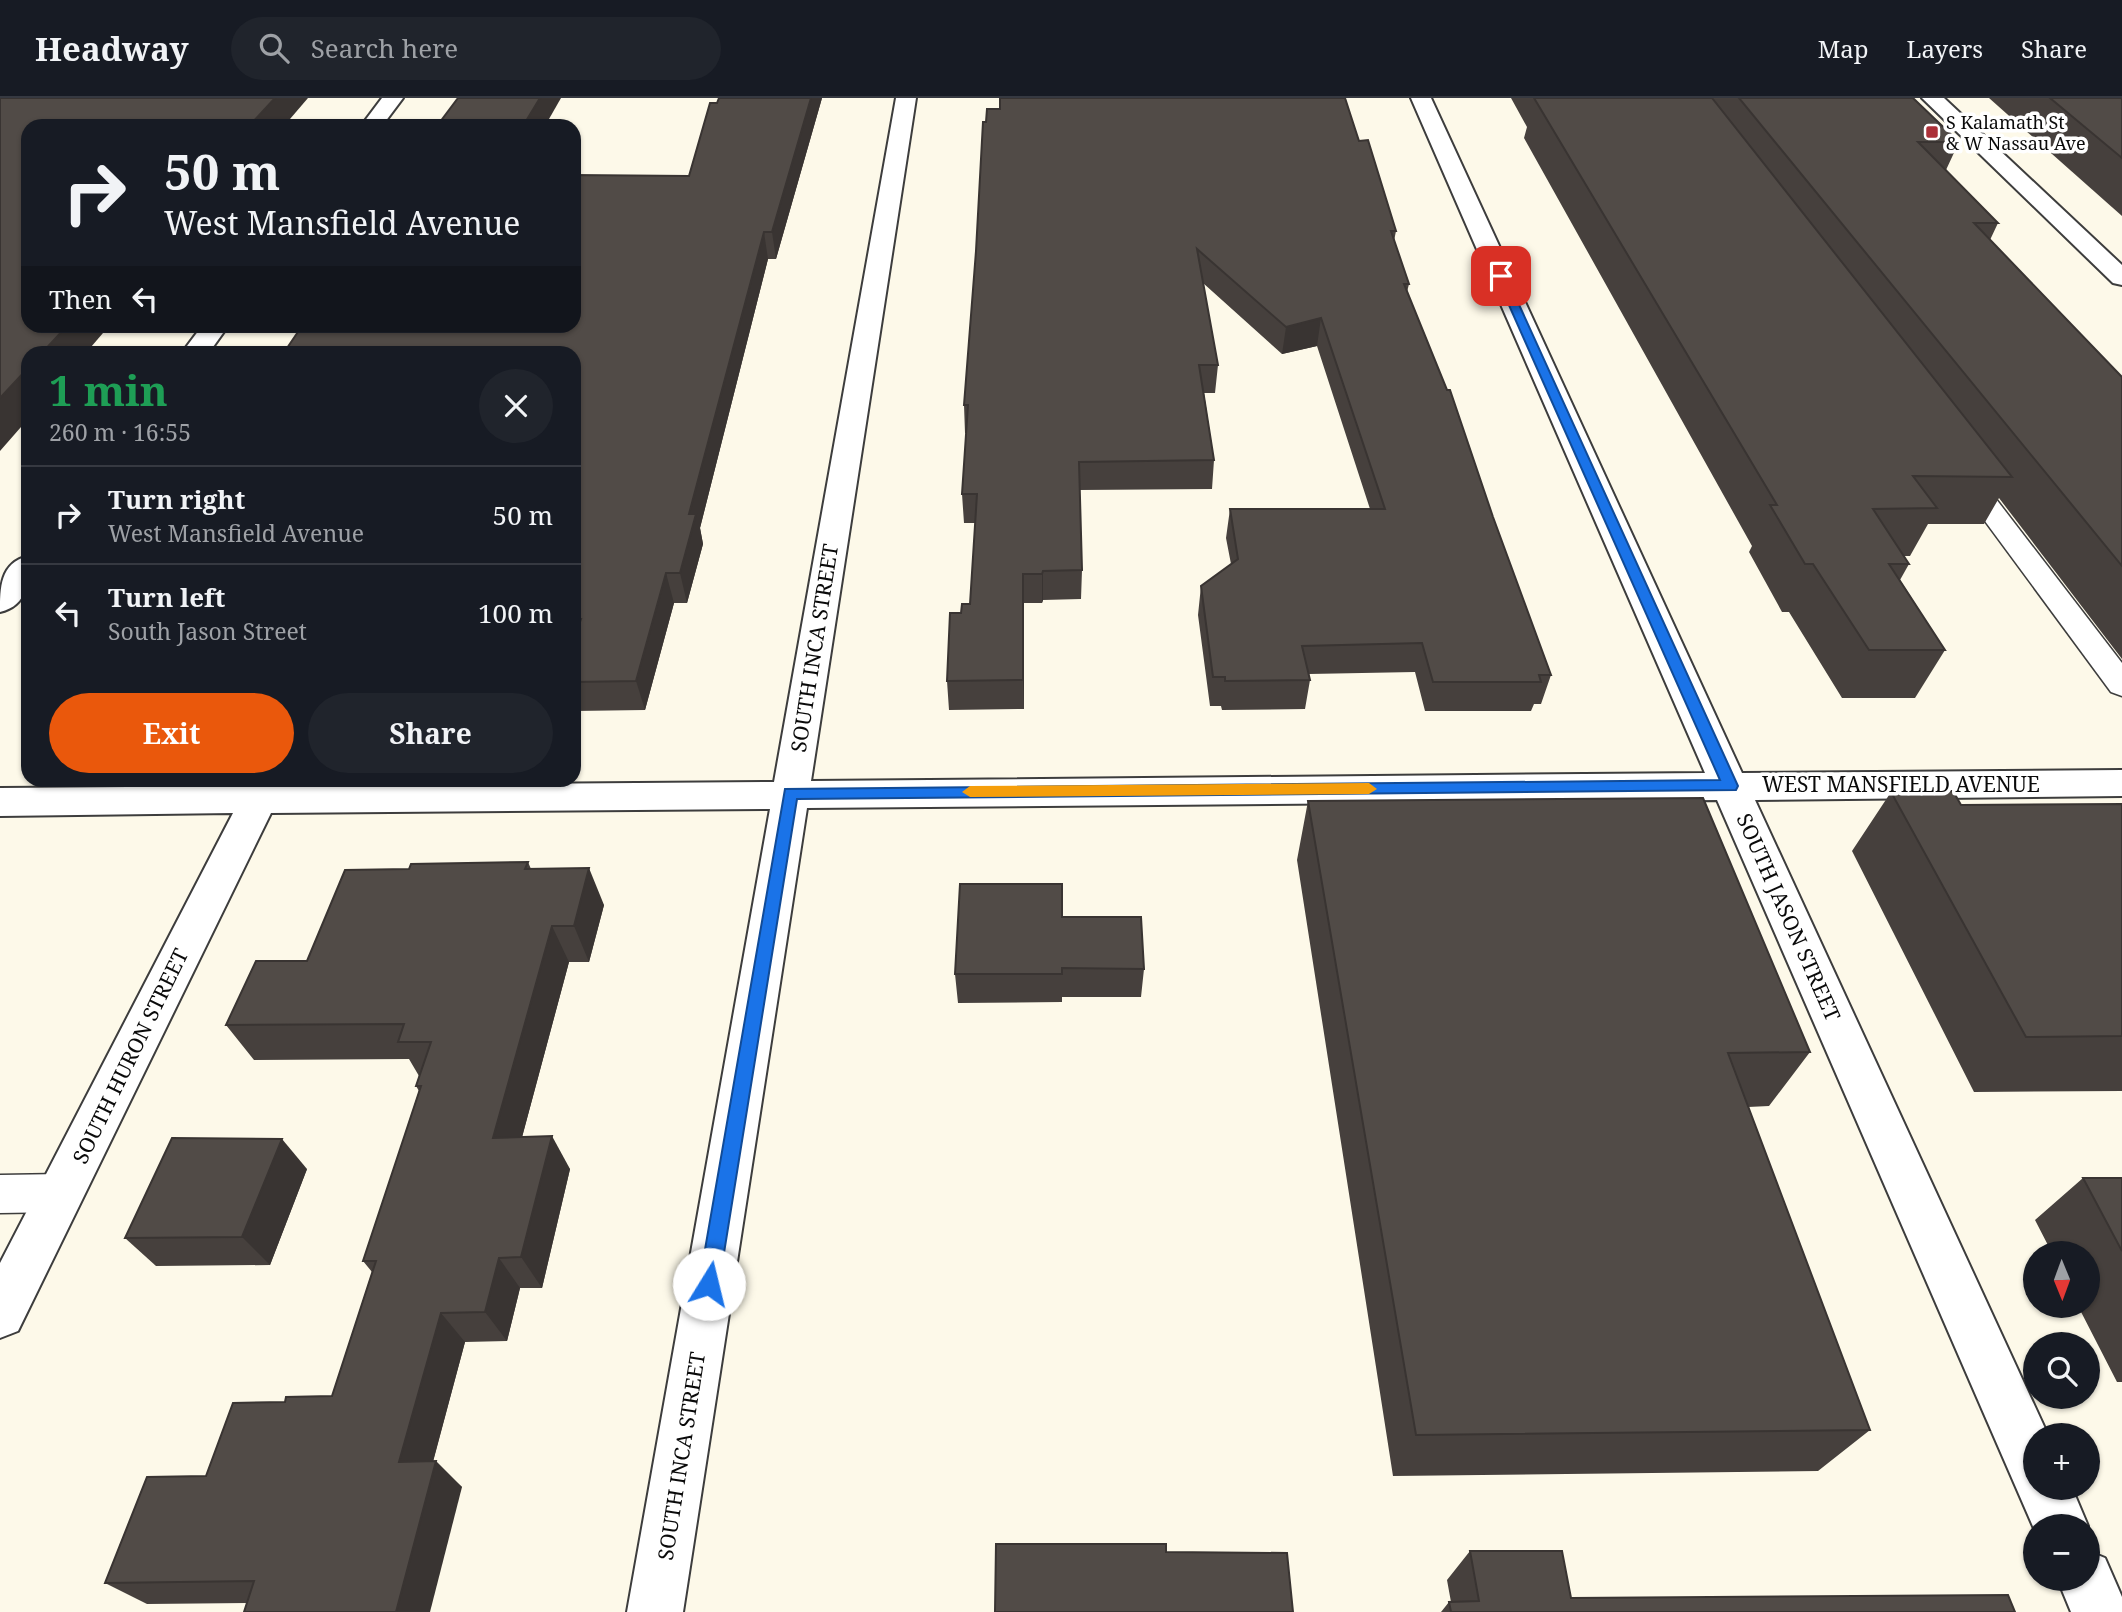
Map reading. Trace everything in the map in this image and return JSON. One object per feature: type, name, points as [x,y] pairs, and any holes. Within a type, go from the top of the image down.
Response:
[{"type":"street","points":[[376,119],[393,98]]},
{"type":"street","name":"SOUTH INCA STREET","points":[[655,1612],[906,98]]},
{"type":"street","name":"SOUTH JASON STREET","points":[[1420,98],[2023,1441]]},
{"type":"street","points":[[1933,98],[2122,278]]},
{"type":"street","points":[[0,602],[21,575]]},
{"type":"street","name":"WEST MANSFIELD AVENUE","points":[[0,802],[2122,783]]},
{"type":"street","name":"SOUTH HURON STREET","points":[[0,1314],[260,798]]},
{"type":"street","points":[[2091,1591],[2100,1612]]},
{"type":"lane","points":[[1947,452],[2122,685]]},
{"type":"lane","points":[[0,1194],[62,1193]]},
{"type":"building","points":[[0,98],[275,98],[256,119],[21,119],[21,333],[60,333],[48,346],[21,346],[21,376],[0,398]]},
{"type":"building","points":[[458,98],[540,98],[527,119],[442,119]]},
{"type":"building","points":[[719,98],[811,98],[772,232],[764,232],[689,514],[696,514],[680,573],[666,573],[636,681],[581,682],[581,346],[288,346],[297,333],[581,333],[581,175],[689,176],[710,103],[717,103]]},
{"type":"building","points":[[1000,98],[1345,98],[1359,141],[1368,140],[1396,231],[1391,231],[1409,284],[1404,284],[1447,390],[1450,390],[1551,675],[1539,675],[1541,682],[1433,682],[1422,643],[1302,646],[1310,680],[1225,681],[1225,677],[1213,677],[1201,586],[1238,559],[1230,509],[1385,509],[1321,318],[1286,327],[1197,249],[1218,365],[1199,365],[1214,460],[1079,462],[1082,570],[1023,574],[1023,680],[947,681],[950,613],[961,613],[962,604],[970,604],[977,494],[962,494],[968,405],[964,405],[983,122],[986,122],[987,109],[1000,109]]},
{"type":"building","points":[[1534,98],[1712,98],[2012,477],[1913,476],[1937,508],[1873,509],[1909,564],[1889,564],[1945,650],[1869,650],[1813,564],[1805,564],[1770,505],[1777,505]]},
{"type":"building","points":[[1739,98],[1913,98],[1959,142],[1918,142],[1998,223],[1974,223],[2122,377],[2122,566]]},
{"type":"building","points":[[2050,98],[2122,98],[2122,158]]},
{"type":"building","points":[[1953,791],[1961,805],[2122,804],[2122,1036],[2026,1037],[1891,792]]},
{"type":"building","points":[[1703,798],[1810,1052],[1728,1053],[1870,1430],[1416,1435],[1308,801]]},
{"type":"building","points":[[528,862],[525,869],[589,868],[574,926],[552,926],[493,1138],[552,1136],[521,1257],[499,1258],[485,1312],[441,1313],[399,1462],[436,1461],[396,1612],[244,1612],[254,1581],[105,1583],[147,1477],[206,1476],[233,1403],[285,1402],[286,1397],[332,1396],[376,1261],[363,1261],[421,1086],[416,1086],[431,1042],[398,1042],[404,1024],[226,1025],[256,961],[307,961],[345,870],[409,869],[411,864]]},
{"type":"building","points":[[960,884],[1062,884],[1062,917],[1141,917],[1144,969],[1062,968],[1062,974],[955,974]]},
{"type":"building","points":[[172,1138],[282,1139],[242,1237],[125,1238]]},
{"type":"building","points":[[2083,1178],[2122,1178],[2122,1251]]},
{"type":"building","points":[[996,1544],[1166,1544],[1166,1552],[1287,1553],[1293,1612],[995,1612]]},
{"type":"building","points":[[1470,1551],[1562,1551],[1571,1598],[2008,1595],[2015,1612],[1451,1612],[1449,1602],[1479,1601]]},
{"type":"slow traffic","points":[[970,792],[1369,789]]},
{"type":"place","name":"S Kalamath St & W Nassau Ave","points":[[1932,132]]},
{"type":"route","points":[[709,1284],[790,793],[1730,786],[1501,276]]}]
